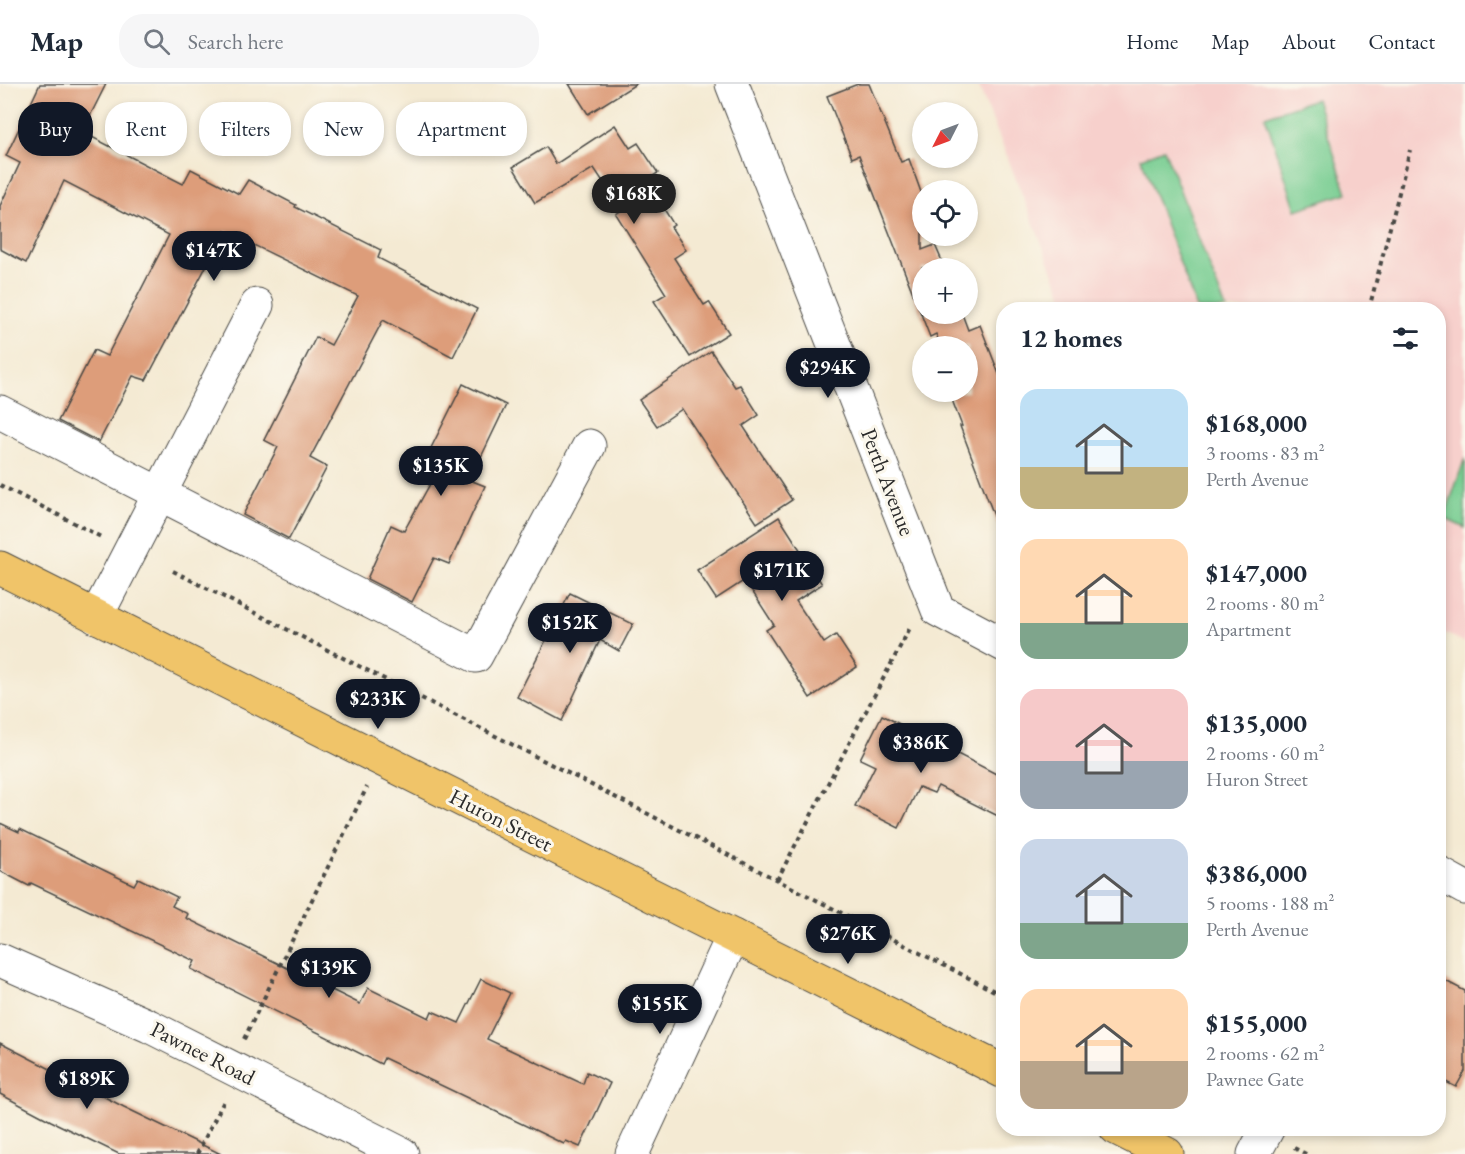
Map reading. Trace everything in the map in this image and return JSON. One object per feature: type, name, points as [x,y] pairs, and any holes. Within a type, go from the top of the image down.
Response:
[{"type":"main road","name":"Huron Street","points":[[0,568],[996,1068]]},
{"type":"main road","points":[[1132,1136],[1167,1154]]},
{"type":"street","name":"Perth Avenue","points":[[732,84],[938,610],[996,641]]},
{"type":"street","points":[[96,617],[257,305]]},
{"type":"street","points":[[0,412],[476,656],[589,446]]},
{"type":"street","points":[[1446,877],[1465,888]]},
{"type":"street","points":[[632,1154],[733,936]]},
{"type":"street","name":"Pawnee Road","points":[[0,960],[148,1026],[402,1154]]},
{"type":"street","points":[[1254,1154],[1279,1137]]},
{"type":"path","points":[[1371,302],[1410,150]]},
{"type":"path","points":[[0,485],[102,537]]},
{"type":"path","points":[[172,571],[996,992]]},
{"type":"path","points":[[777,880],[915,618]]},
{"type":"path","points":[[240,1046],[369,784]]},
{"type":"path","points":[[197,1154],[225,1099]]},
{"type":"path","points":[[1279,1137],[1306,1154]]},
{"type":"shaded area","points":[[978,84],[1465,84],[1465,643],[1446,634],[1446,302],[1065,302]]},
{"type":"green space","points":[[1316,99],[1347,193],[1296,210],[1265,116]]},
{"type":"green space","points":[[1164,149],[1223,302],[1194,302],[1141,158]]},
{"type":"green space","points":[[1465,458],[1465,528],[1446,519],[1446,512]]},
{"type":"building","points":[[40,84],[106,84],[93,110],[93,102],[32,102]]},
{"type":"building","points":[[569,84],[636,84],[588,114]]},
{"type":"building","points":[[858,84],[869,84],[901,162],[909,159],[917,180],[912,180],[912,246],[922,246],[922,250],[935,246],[941,258],[912,258],[912,291],[859,155],[852,158],[827,96]]},
{"type":"building","points":[[615,125],[630,148],[638,143],[658,173],[646,180],[674,225],[671,227],[686,250],[674,258],[704,305],[709,302],[729,333],[690,357],[654,301],[666,294],[616,214],[622,210],[594,168],[535,203],[513,167],[546,147],[556,164]]},
{"type":"building","points":[[18,131],[18,156],[93,156],[93,138],[105,144],[105,156],[129,156],[183,184],[191,169],[239,194],[248,180],[296,205],[295,207],[381,250],[378,258],[477,309],[453,357],[383,320],[310,458],[327,467],[289,539],[243,515],[278,447],[264,440],[316,337],[331,345],[358,296],[225,231],[146,380],[133,376],[99,442],[58,421],[94,350],[107,356],[169,235],[64,181],[26,263],[0,249],[0,206],[20,163],[6,156]]},
{"type":"building","points":[[925,324],[966,324],[968,330],[980,325],[996,366],[996,521],[953,402],[978,402],[978,336],[937,336],[936,334],[930,336]]},
{"type":"building","points":[[711,351],[735,387],[740,385],[759,415],[743,426],[792,500],[757,523],[682,409],[657,426],[639,400]]},
{"type":"building","points":[[463,384],[506,405],[470,480],[485,486],[449,564],[434,558],[412,602],[367,579],[391,525],[404,531],[440,466],[426,458]]},
{"type":"building","points":[[779,517],[822,584],[796,601],[824,643],[836,635],[857,667],[810,698],[766,630],[774,625],[745,580],[716,599],[697,570]]},
{"type":"building","points":[[570,593],[633,624],[619,651],[600,640],[562,721],[517,697]]},
{"type":"building","points":[[882,715],[996,774],[996,815],[938,786],[934,793],[919,787],[899,828],[855,806],[875,766],[860,759]]},
{"type":"building","points":[[0,823],[19,832],[20,829],[134,885],[138,878],[177,897],[172,906],[188,914],[186,918],[360,1004],[368,988],[429,1018],[432,1011],[459,1023],[481,979],[510,993],[487,1039],[583,1084],[587,1072],[610,1083],[580,1147],[566,1141],[564,1144],[384,1058],[381,1064],[191,969],[195,961],[31,883],[29,886],[0,871]]},
{"type":"building","points":[[1446,981],[1465,991],[1465,1071],[1456,1087],[1446,1082]]},
{"type":"building","points":[[0,1043],[221,1154],[119,1154],[51,1121],[0,1094]]}]
